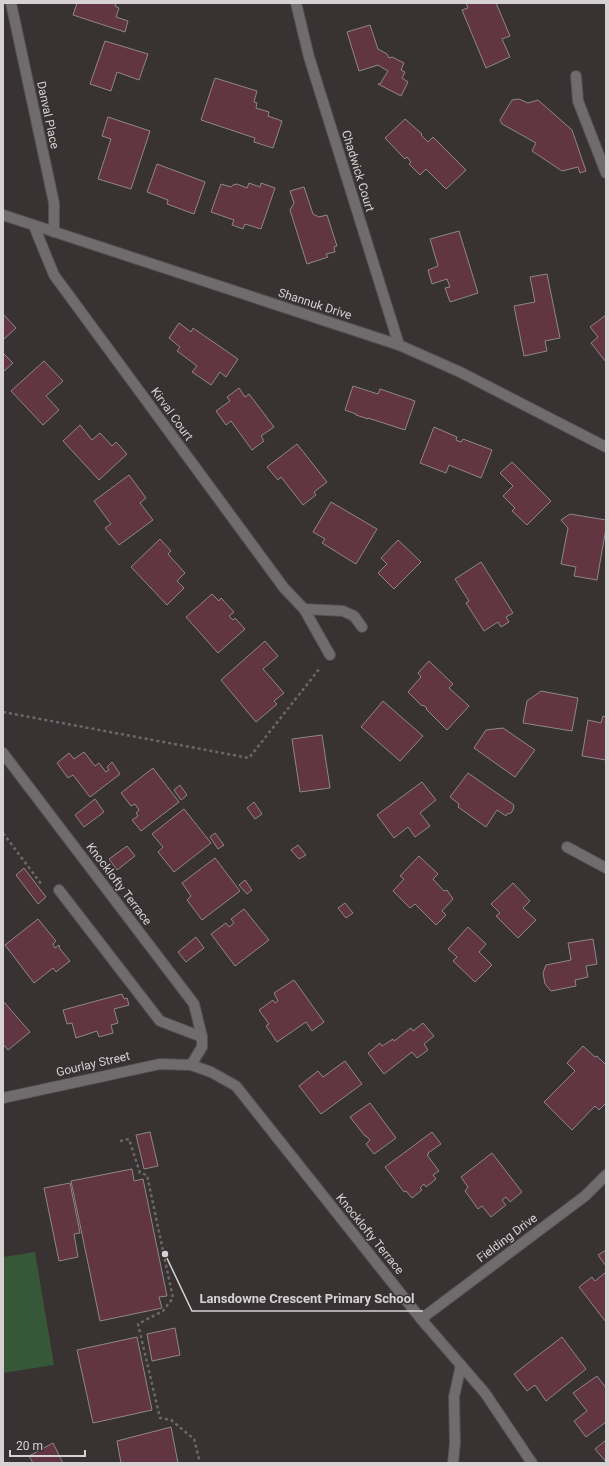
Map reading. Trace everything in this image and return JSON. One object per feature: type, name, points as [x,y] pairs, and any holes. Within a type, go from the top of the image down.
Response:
[{"type":"street","name":"Danval Place","points":[[11,3],[54,203],[54,232]]},
{"type":"street","name":"Chadwick Court","points":[[296,3],[310,57],[399,345]]},
{"type":"street","points":[[576,76],[578,100],[606,173]]},
{"type":"street","name":"Shannuk Drive","points":[[3,215],[399,345],[460,372],[606,447]]},
{"type":"street","name":"Kirval Court","points":[[34,226],[54,275],[284,588],[304,609],[330,655]]},
{"type":"street","points":[[304,609],[343,611],[354,616],[362,627]]},
{"type":"street","name":"Knocklofty Terrace","points":[[3,753],[194,1004],[202,1037],[202,1047],[191,1065],[211,1072],[236,1086],[421,1319],[485,1393],[532,1463]]},
{"type":"street","points":[[567,847],[606,868]]},
{"type":"street","points":[[59,890],[160,1021],[202,1037]]},
{"type":"street","name":"Gourlay Street","points":[[3,1098],[131,1069],[160,1064],[191,1065]]},
{"type":"street","name":"Fielding Drive","points":[[421,1319],[585,1196],[606,1175]]},
{"type":"street","points":[[453,1463],[455,1443],[454,1397],[461,1364]]},
{"type":"path","points":[[3,712],[249,758],[330,655]]},
{"type":"path","points":[[3,833],[44,888],[59,890]]},
{"type":"path","points":[[120,1141],[129,1139],[140,1172],[147,1175],[173,1298],[163,1311],[138,1324],[160,1418],[171,1420],[194,1439],[200,1463]]},
{"type":"green space","points":[[35,1252],[54,1365],[3,1373],[3,1257]]},
{"type":"building","points":[[77,3],[116,3],[115,6],[119,8],[116,17],[128,21],[125,32],[73,15]]},
{"type":"building","points":[[466,3],[496,3],[510,36],[502,39],[510,57],[486,68],[462,10],[468,8]]},
{"type":"building","points":[[370,25],[378,49],[387,54],[389,58],[392,57],[404,63],[401,70],[405,72],[402,78],[408,82],[401,96],[378,84],[380,84],[388,71],[378,65],[359,71],[347,32]]},
{"type":"building","points":[[105,41],[148,54],[139,80],[117,72],[111,91],[90,84]]},
{"type":"building","points":[[215,78],[257,91],[254,102],[257,103],[256,108],[269,112],[268,116],[282,121],[273,148],[254,142],[255,138],[201,120]]},
{"type":"building","points":[[519,99],[528,103],[538,100],[572,130],[586,171],[580,173],[578,167],[562,171],[532,151],[536,143],[502,124],[500,120],[512,100]]},
{"type":"building","points":[[108,117],[150,131],[131,189],[98,179],[111,139],[102,136]]},
{"type":"building","points":[[405,119],[422,134],[421,135],[428,142],[433,137],[466,170],[446,189],[426,169],[420,175],[409,164],[411,162],[407,157],[405,159],[385,138]]},
{"type":"building","points":[[157,164],[205,182],[194,214],[167,204],[168,200],[147,192]]},
{"type":"building","points":[[249,183],[260,187],[261,183],[275,188],[261,229],[245,224],[243,229],[232,225],[234,220],[211,212],[221,184],[231,187],[237,184],[247,188]]},
{"type":"building","points":[[304,187],[313,214],[319,217],[327,215],[337,246],[334,247],[335,252],[326,254],[328,257],[307,264],[290,210],[294,203],[290,191]]},
{"type":"building","points":[[459,231],[478,293],[450,302],[445,288],[450,287],[447,279],[432,284],[428,270],[438,266],[430,239]]},
{"type":"building","points":[[547,274],[560,338],[545,341],[547,351],[524,356],[514,306],[535,302],[530,277]]},
{"type":"building","points":[[3,314],[16,328],[3,340]]},
{"type":"building","points":[[606,315],[606,362],[591,343],[598,337],[590,327]]},
{"type":"building","points":[[179,323],[191,332],[193,328],[238,359],[226,377],[220,372],[211,385],[192,372],[197,366],[177,351],[180,347],[169,338]]},
{"type":"building","points":[[3,353],[13,363],[3,372]]},
{"type":"building","points":[[44,361],[63,381],[46,396],[59,410],[43,425],[11,391]]},
{"type":"building","points":[[353,386],[378,394],[380,389],[415,401],[405,430],[356,415],[345,410]]},
{"type":"building","points":[[239,388],[245,397],[249,394],[274,427],[261,436],[264,441],[252,450],[231,421],[226,425],[216,411],[230,401],[227,397]]},
{"type":"building","points":[[80,425],[92,440],[100,433],[112,446],[116,442],[127,454],[99,480],[63,441]]},
{"type":"building","points":[[434,427],[457,437],[456,440],[461,442],[463,439],[492,450],[481,478],[449,465],[446,473],[420,463]]},
{"type":"building","points":[[297,444],[327,482],[314,492],[316,495],[303,505],[281,477],[278,480],[267,467]]},
{"type":"building","points":[[512,462],[551,501],[527,525],[512,511],[515,508],[503,496],[513,486],[500,473]]},
{"type":"building","points":[[129,475],[146,498],[140,503],[153,520],[119,545],[105,528],[111,524],[94,501]]},
{"type":"building","points":[[331,502],[377,529],[356,564],[322,543],[325,539],[313,532]]},
{"type":"building","points":[[570,514],[606,520],[597,580],[574,576],[576,567],[561,564],[568,528],[561,520]]},
{"type":"building","points":[[160,539],[171,551],[168,554],[185,573],[177,581],[184,588],[167,605],[131,567]]},
{"type":"building","points":[[398,540],[421,562],[394,589],[378,573],[387,564],[381,558]]},
{"type":"building","points":[[481,562],[513,613],[506,617],[509,622],[501,627],[498,622],[484,631],[466,603],[469,601],[455,579]]},
{"type":"building","points":[[212,594],[219,601],[221,598],[234,612],[229,616],[233,620],[235,618],[245,629],[218,653],[186,617]]},
{"type":"building","points":[[265,641],[278,656],[263,669],[284,693],[274,701],[277,704],[256,722],[221,680]]},
{"type":"building","points":[[429,661],[453,684],[449,688],[469,706],[447,730],[426,709],[427,708],[423,705],[422,706],[408,692],[421,677],[418,673]]},
{"type":"building","points":[[541,691],[578,698],[572,731],[523,723],[527,701]]},
{"type":"building","points":[[383,701],[423,736],[400,761],[361,727]]},
{"type":"building","points":[[603,716],[606,717],[606,760],[582,756],[588,720],[601,723]]},
{"type":"building","points":[[503,728],[535,750],[515,777],[474,748],[486,730]]},
{"type":"building","points":[[322,735],[330,788],[300,792],[292,739]]},
{"type":"building","points":[[84,752],[95,766],[99,763],[106,772],[109,770],[107,767],[112,762],[120,774],[90,797],[73,775],[68,778],[57,763],[69,753],[74,759]]},
{"type":"building","points":[[153,768],[179,802],[141,831],[132,820],[138,816],[136,813],[139,810],[135,804],[131,806],[121,793]]},
{"type":"building","points":[[468,773],[514,805],[511,813],[507,814],[506,816],[497,810],[486,827],[458,807],[459,804],[450,797]]},
{"type":"building","points":[[422,782],[436,800],[420,813],[430,826],[415,837],[408,827],[394,838],[377,815]]},
{"type":"building","points":[[180,785],[187,795],[181,800],[174,790]]},
{"type":"building","points":[[95,799],[104,812],[84,827],[75,815]]},
{"type":"building","points":[[254,802],[262,814],[255,819],[247,808]]},
{"type":"building","points":[[184,809],[211,843],[174,872],[158,852],[163,847],[152,834]]},
{"type":"building","points":[[215,833],[224,845],[218,849],[210,837]]},
{"type":"building","points":[[298,845],[306,855],[299,859],[291,850]]},
{"type":"building","points":[[127,846],[135,856],[117,870],[109,859]]},
{"type":"building","points":[[419,856],[438,874],[433,879],[444,891],[447,890],[453,899],[442,911],[446,915],[436,925],[415,904],[410,908],[393,891],[404,879],[400,876]]},
{"type":"building","points":[[215,858],[240,891],[202,920],[187,900],[191,896],[182,883]]},
{"type":"building","points":[[24,868],[46,897],[38,904],[16,875]]},
{"type":"building","points":[[245,880],[252,890],[247,894],[239,885]]},
{"type":"building","points":[[513,883],[530,901],[523,908],[536,920],[518,938],[496,916],[500,913],[491,904]]},
{"type":"building","points":[[345,903],[353,913],[346,918],[338,908]]},
{"type":"building","points":[[244,909],[269,940],[235,966],[211,934],[226,923],[229,927],[234,923],[231,919]]},
{"type":"building","points":[[38,919],[56,941],[53,944],[55,948],[59,945],[60,949],[70,961],[56,972],[53,968],[34,983],[5,945]]},
{"type":"building","points":[[468,927],[486,944],[479,952],[492,965],[475,982],[453,961],[457,957],[448,949]]},
{"type":"building","points":[[196,937],[204,948],[186,962],[178,952]]},
{"type":"building","points":[[593,939],[597,964],[586,966],[588,977],[575,980],[576,986],[551,991],[545,984],[543,973],[546,965],[571,960],[568,943]]},
{"type":"building","points":[[294,980],[324,1022],[312,1031],[306,1022],[277,1042],[266,1026],[269,1024],[259,1010],[273,1000],[275,1003],[278,1001],[274,993]]},
{"type":"building","points":[[122,994],[124,999],[127,998],[129,1005],[114,1009],[118,1023],[111,1025],[113,1033],[99,1037],[97,1031],[76,1038],[72,1023],[67,1024],[63,1010]]},
{"type":"building","points":[[3,1001],[30,1032],[8,1050],[3,1044]]},
{"type":"building","points":[[423,1023],[434,1036],[424,1044],[428,1050],[417,1058],[412,1052],[384,1074],[368,1053],[380,1043],[382,1046],[393,1039],[394,1041],[411,1028],[413,1031]]},
{"type":"building","points":[[583,1046],[595,1057],[597,1056],[605,1064],[606,1063],[606,1103],[599,1110],[595,1106],[572,1130],[544,1102],[575,1071],[567,1063]]},
{"type":"building","points":[[345,1061],[362,1084],[321,1114],[299,1086],[318,1071],[323,1077]]},
{"type":"building","points":[[370,1103],[396,1138],[374,1154],[366,1144],[370,1140],[350,1117]]},
{"type":"building","points":[[150,1132],[158,1166],[144,1169],[136,1135]]},
{"type":"building","points":[[432,1132],[441,1144],[427,1155],[439,1171],[433,1175],[436,1179],[426,1187],[424,1184],[420,1188],[422,1190],[412,1198],[406,1191],[404,1192],[385,1167]]},
{"type":"building","points":[[492,1153],[522,1192],[510,1202],[506,1197],[502,1200],[506,1205],[491,1217],[482,1206],[478,1209],[465,1191],[468,1187],[461,1177]]},
{"type":"building","points":[[132,1169],[134,1181],[143,1179],[167,1296],[159,1297],[162,1308],[100,1321],[71,1181]]},
{"type":"building","points":[[70,1183],[80,1233],[74,1234],[78,1257],[59,1261],[44,1188]]},
{"type":"building","points":[[606,1250],[606,1266],[598,1255]]},
{"type":"building","points":[[606,1272],[606,1322],[579,1287],[592,1277],[595,1281]]},
{"type":"building","points":[[175,1328],[180,1355],[152,1361],[147,1334]]},
{"type":"building","points":[[137,1337],[152,1410],[93,1423],[77,1350]]},
{"type":"building","points":[[562,1337],[586,1369],[546,1401],[535,1385],[527,1391],[514,1374]]},
{"type":"building","points":[[597,1376],[606,1388],[606,1422],[586,1437],[574,1421],[587,1411],[573,1393]]},
{"type":"building","points":[[171,1427],[178,1463],[121,1463],[117,1441]]},
{"type":"building","points":[[606,1440],[606,1462],[595,1449]]},
{"type":"building","points":[[53,1443],[63,1463],[33,1463],[29,1456]]},
{"type":"place","name":"Lansdowne Crescent Primary School","points":[[165,1254]]}]
